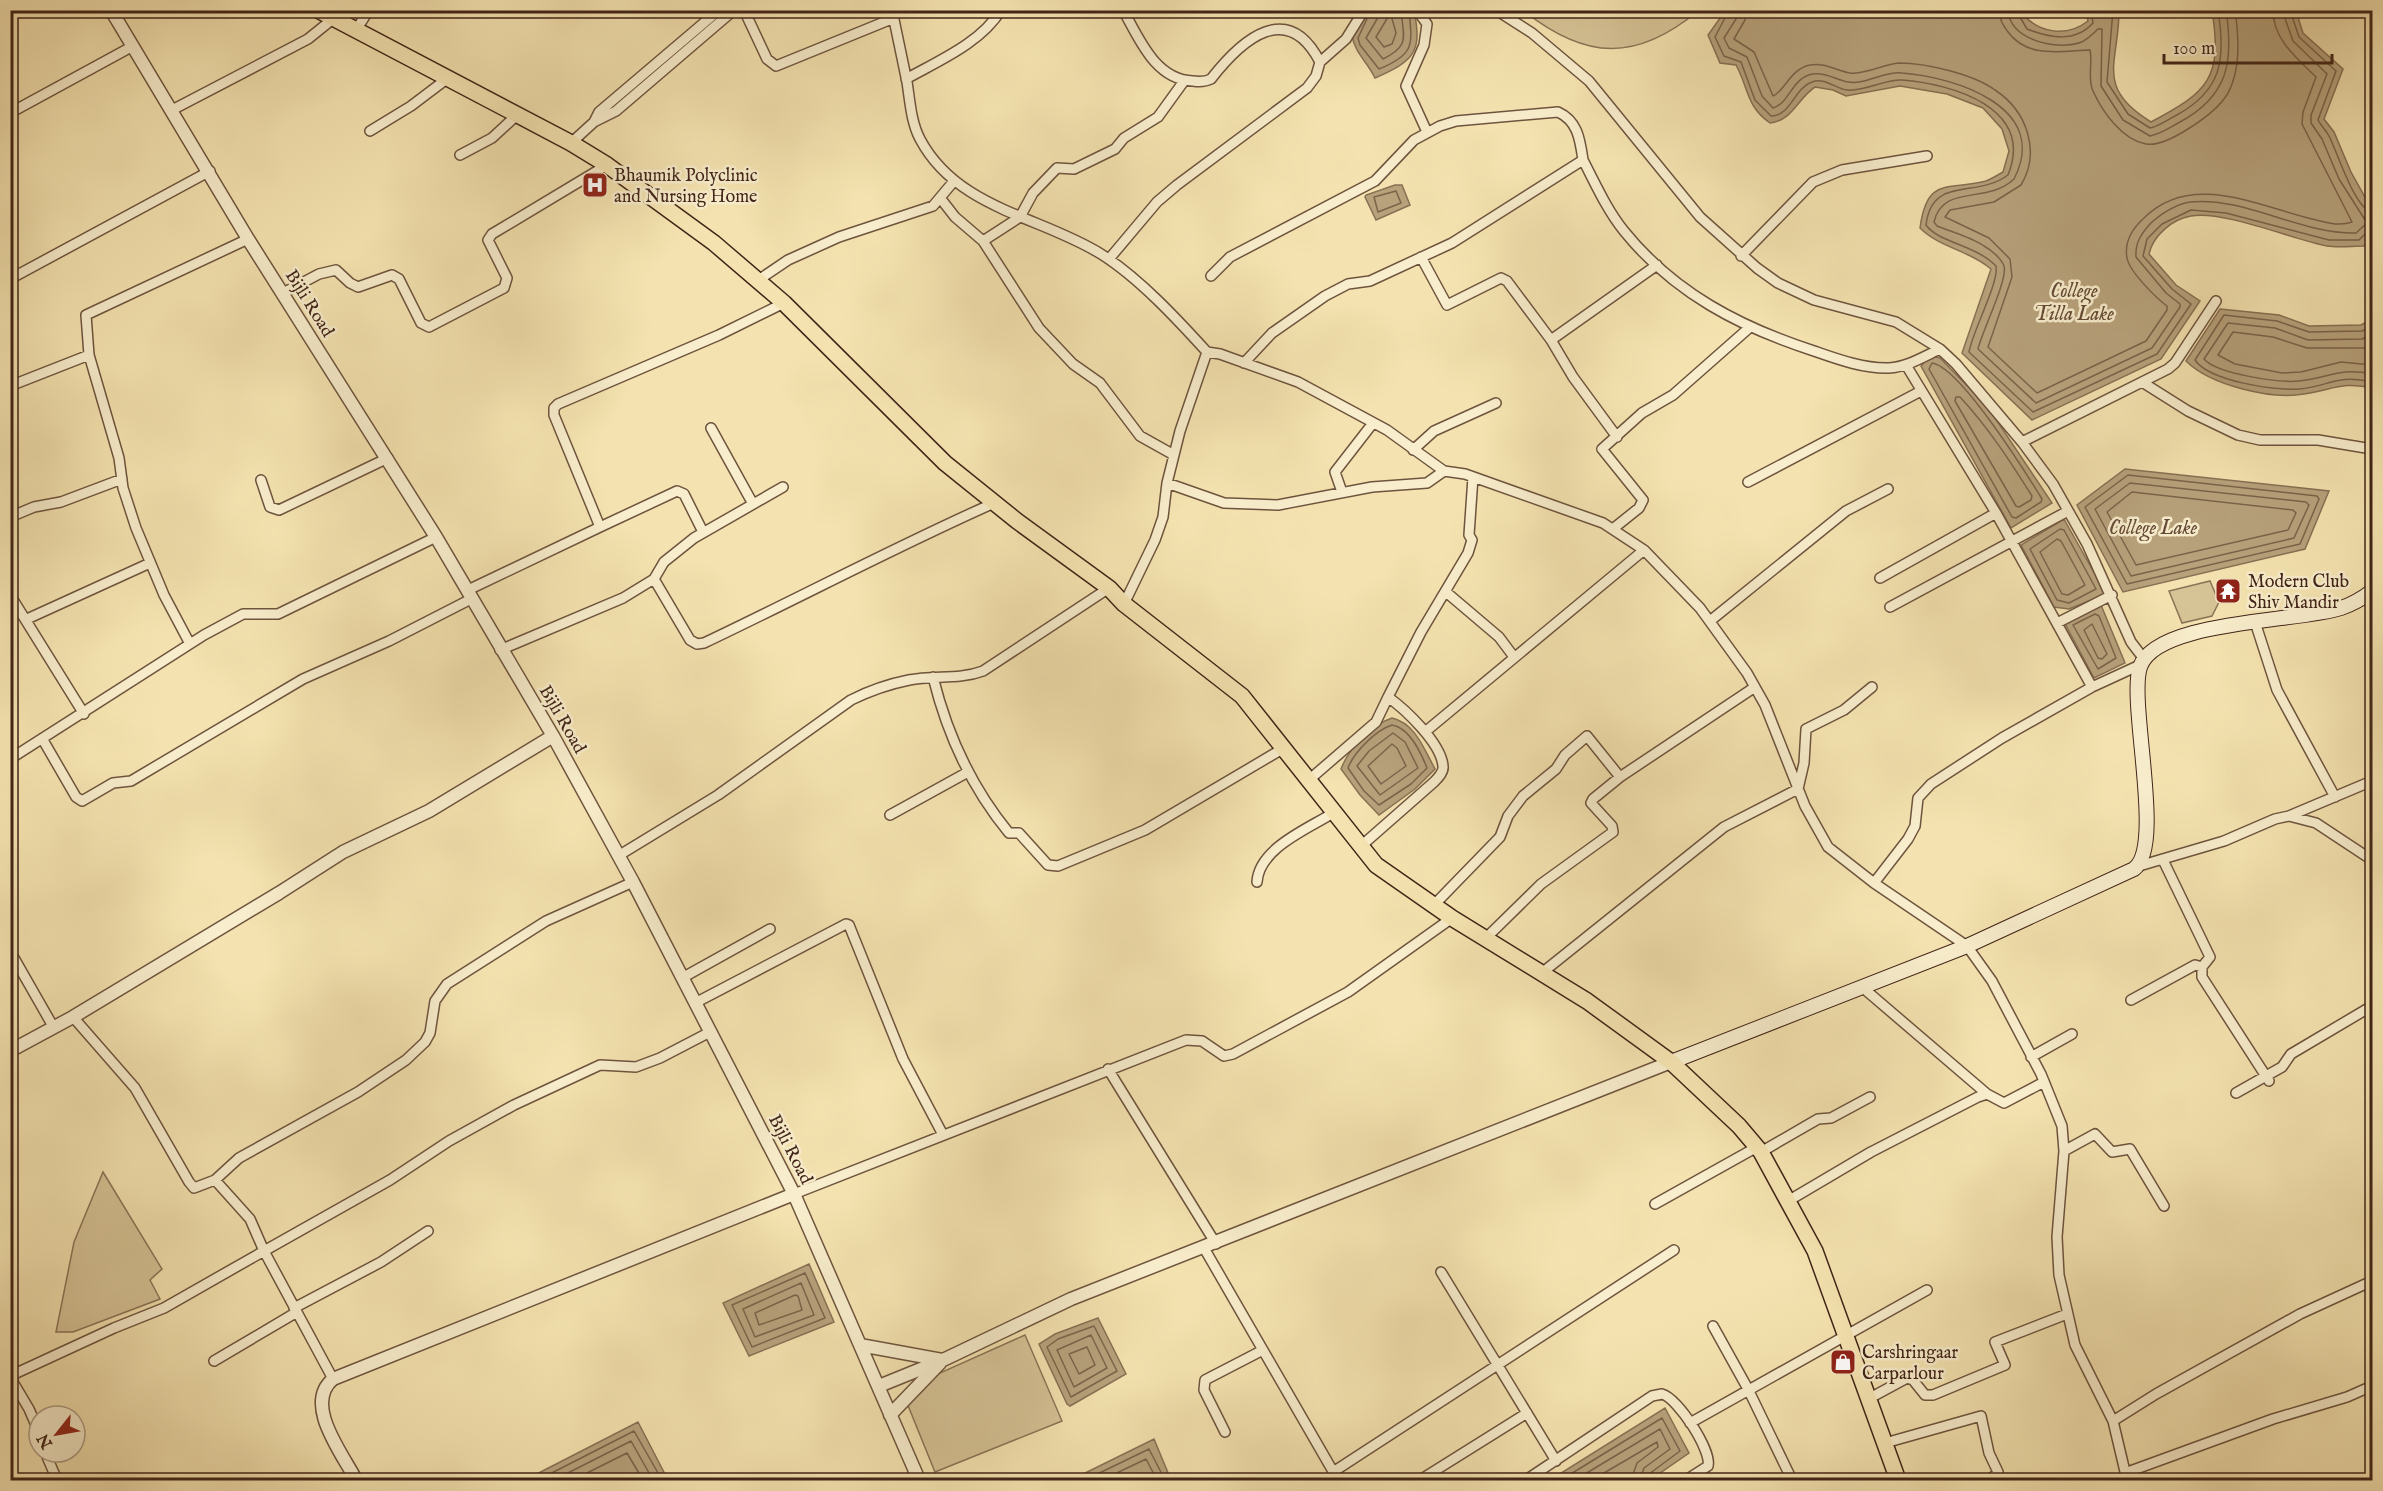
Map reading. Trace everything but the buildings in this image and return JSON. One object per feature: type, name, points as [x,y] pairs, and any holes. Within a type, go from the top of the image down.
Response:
[{"type":"main road","points":[[318,10],[572,143],[607,165],[714,243],[784,303],[945,463],[994,503],[1109,588],[1125,604],[1242,696],[1310,779],[1360,847],[1390,876],[1452,918],[1543,972],[1671,1062],[1739,1126],[1759,1150],[1788,1201],[1815,1251],[1898,1480]]},
{"type":"main road","points":[[1671,1062],[1967,946],[2139,866],[2146,822],[2146,779],[2138,688],[2143,662],[2173,640],[2187,634],[2340,608],[2373,591]]},
{"type":"street","name":"Bijli Road","points":[[111,10],[210,171],[248,239],[471,594],[500,650],[553,736],[633,882],[794,1194],[919,1480]]},
{"type":"street","points":[[356,30],[369,10]]},
{"type":"street","points":[[594,122],[599,112],[719,10]]},
{"type":"street","points":[[572,143],[594,122],[616,111],[734,10]]},
{"type":"street","points":[[744,10],[767,59],[776,66],[893,14],[919,137],[927,151],[954,181],[989,203],[1076,239],[1109,259],[1176,318],[1207,352],[1298,382],[1388,430],[1444,471],[1473,477],[1614,528],[1644,550],[1710,621],[1755,687],[1765,705],[1798,789],[1828,847],[1874,883],[1967,946],[1992,981],[2044,1082],[2062,1126],[2064,1151],[2057,1237],[2059,1275],[2075,1345],[2113,1421],[2126,1477],[2226,1436],[2347,1397],[2373,1386]]},
{"type":"street","points":[[906,79],[962,46],[992,22],[1001,10]]},
{"type":"street","points":[[1122,10],[1153,60],[1164,72],[1184,81],[1211,79],[1247,37],[1272,24],[1282,24],[1305,37],[1320,62]]},
{"type":"street","points":[[1109,259],[1157,202],[1307,88],[1316,76],[1320,62],[1346,39],[1364,10]]},
{"type":"street","points":[[1417,10],[1427,24],[1424,45],[1406,86],[1427,132]]},
{"type":"street","points":[[1496,10],[1532,33],[1589,81],[1686,201],[1741,256],[1778,282],[1814,300],[1896,322],[1940,349],[1956,364],[2022,442],[2068,510],[2112,595],[2143,662],[2092,687],[2002,738],[1930,784],[1918,798],[1915,826],[1908,839],[1874,883]]},
{"type":"street","points":[[172,110],[298,44],[333,18]]},
{"type":"street","points":[[10,113],[133,46]]},
{"type":"street","points":[[369,131],[411,106],[448,78]]},
{"type":"street","points":[[983,241],[1020,217],[1034,193],[1057,168],[1074,169],[1115,150],[1124,138],[1158,117],[1184,81]]},
{"type":"street","points":[[1211,276],[1230,257],[1375,181],[1413,140],[1427,132],[1456,121],[1558,112],[1568,117],[1575,125],[1583,160],[1608,209],[1624,231],[1657,265],[1699,300],[1749,328],[1848,362],[1878,368],[1906,365],[1940,349]]},
{"type":"street","points":[[460,155],[492,138],[517,115]]},
{"type":"street","points":[[1741,256],[1813,182],[1842,170],[1927,156]]},
{"type":"street","points":[[1244,363],[1272,333],[1325,296],[1348,284],[1370,281],[1471,233],[1583,160]]},
{"type":"street","points":[[283,293],[319,274],[336,270],[350,284],[358,287],[392,275],[399,279],[421,323],[429,327],[504,288],[507,278],[488,240],[492,234],[607,165]]},
{"type":"street","points":[[10,279],[210,171]]},
{"type":"street","points":[[757,280],[822,244],[933,206],[954,181]]},
{"type":"street","points":[[941,199],[955,217],[983,241],[1039,328],[1073,364],[1100,382],[1136,432],[1174,455]]},
{"type":"street","points":[[190,644],[150,563],[128,505],[119,458],[89,355],[86,315],[248,239]]},
{"type":"street","points":[[1421,257],[1447,305],[1501,278],[1507,281],[1551,340],[1573,377],[1617,437]]},
{"type":"street","points":[[1551,340],[1657,265]]},
{"type":"street","points":[[2022,442],[2175,363],[2216,301]]},
{"type":"street","points":[[600,527],[560,430],[554,408],[784,303]]},
{"type":"street","points":[[1614,528],[1639,508],[1643,500],[1602,449],[1642,413],[1673,395],[1749,328]]},
{"type":"street","points":[[1125,604],[1155,540],[1163,517],[1167,483],[1174,455],[1187,407],[1207,352]]},
{"type":"street","points":[[10,386],[89,355]]},
{"type":"street","points":[[1906,365],[2061,620],[2092,687]]},
{"type":"street","points":[[2142,382],[2188,411],[2238,435],[2260,440],[2336,442],[2373,449]]},
{"type":"street","points":[[1748,482],[1922,391]]},
{"type":"street","points":[[1413,450],[1434,431],[1496,403]]},
{"type":"street","points":[[1342,492],[1335,472],[1373,423]]},
{"type":"street","points":[[711,428],[753,504]]},
{"type":"street","points":[[261,480],[270,507],[279,510],[387,458]]},
{"type":"street","points":[[1167,483],[1224,503],[1278,505],[1342,492],[1427,483],[1444,471]]},
{"type":"street","points":[[1310,779],[1376,722],[1421,632],[1446,592],[1471,538],[1473,477]]},
{"type":"street","points":[[10,517],[122,479]]},
{"type":"street","points":[[500,650],[613,604],[654,579],[664,562],[703,532],[783,487]]},
{"type":"street","points":[[1710,621],[1846,511],[1888,489]]},
{"type":"street","points":[[43,740],[76,797],[82,801],[113,783],[131,781],[303,679],[389,641],[471,594],[600,527],[677,491],[684,494],[703,532]]},
{"type":"street","points":[[654,579],[690,640],[697,644],[704,643],[804,596],[883,553],[994,503]]},
{"type":"street","points":[[1890,607],[2068,510]]},
{"type":"street","points":[[1880,578],[1996,513]]},
{"type":"street","points":[[10,759],[84,714],[190,644],[243,614],[267,615],[288,610],[436,537]]},
{"type":"street","points":[[1425,732],[1644,550]]},
{"type":"street","points":[[27,619],[150,563]]},
{"type":"street","points":[[618,856],[718,795],[851,700],[869,691],[910,679],[967,677],[983,671],[1109,588]]},
{"type":"street","points":[[1446,592],[1499,637],[1514,657]]},
{"type":"street","points":[[10,595],[84,714]]},
{"type":"street","points":[[2061,620],[2112,595]]},
{"type":"street","points":[[2255,622],[2277,690],[2335,797]]},
{"type":"street","points":[[933,678],[945,720],[968,772],[1009,833],[1019,833],[1048,865],[1058,866],[1145,830],[1284,748]]},
{"type":"street","points":[[1486,938],[1541,884],[1613,832],[1612,826],[1591,803],[1620,777],[1755,687]]},
{"type":"street","points":[[1798,789],[1806,729],[1844,710],[1872,687]]},
{"type":"street","points":[[1360,847],[1434,782],[1442,772],[1443,765],[1416,719],[1388,698]]},
{"type":"street","points":[[10,1051],[73,1017],[343,852],[429,811],[553,736]]},
{"type":"street","points":[[1433,906],[1500,837],[1508,816],[1523,796],[1556,769],[1565,754],[1587,736],[1620,777]]},
{"type":"street","points":[[890,815],[968,772]]},
{"type":"street","points":[[2139,866],[2163,860],[2289,816],[2373,781]]},
{"type":"street","points":[[1543,972],[1724,827],[1798,789]]},
{"type":"street","points":[[1257,882],[1261,866],[1269,856],[1334,813]]},
{"type":"street","points":[[2289,816],[2316,823],[2373,860]]},
{"type":"street","points":[[2163,860],[2210,957],[2202,967],[2202,977],[2268,1079]]},
{"type":"street","points":[[73,1017],[135,1088],[189,1182],[194,1188],[199,1188],[215,1180],[239,1158],[358,1092],[412,1055],[430,1033],[435,1001],[447,984],[546,921],[633,882]]},
{"type":"street","points":[[356,1480],[323,1417],[320,1400],[322,1392],[333,1379],[942,1133],[1108,1069],[1194,1039],[1202,1041],[1216,1053],[1224,1056],[1233,1054],[1348,992],[1452,918]]},
{"type":"street","points":[[695,1003],[800,946],[846,924],[849,925],[903,1059],[942,1133]]},
{"type":"street","points":[[682,978],[770,929]]},
{"type":"street","points":[[10,951],[54,1028]]},
{"type":"street","points":[[2132,1000],[2195,965],[2202,967]]},
{"type":"street","points":[[1862,987],[1987,1094],[2004,1103],[2044,1082]]},
{"type":"street","points":[[2236,1094],[2268,1079],[2283,1067],[2291,1054],[2373,1006]]},
{"type":"street","points":[[27,1406],[10,1377],[104,1332],[164,1308],[390,1180],[449,1140],[514,1105],[600,1065],[636,1067],[660,1058],[710,1032]]},
{"type":"street","points":[[2031,1057],[2072,1034]]},
{"type":"street","points":[[879,1386],[943,1360],[1071,1299],[1671,1062]]},
{"type":"street","points":[[1108,1069],[1210,1246],[1263,1350],[1336,1476],[1497,1365],[1674,1251]]},
{"type":"street","points":[[1788,1201],[1871,1152],[1987,1094]]},
{"type":"street","points":[[1655,1204],[1818,1119],[1831,1118],[1870,1097]]},
{"type":"street","points":[[2064,1151],[2095,1134],[2112,1152],[2130,1149],[2164,1206]]},
{"type":"street","points":[[215,1180],[250,1219],[264,1251],[333,1379]]},
{"type":"street","points":[[214,1361],[296,1310],[381,1262],[428,1231]]},
{"type":"street","points":[[1441,1272],[1556,1461]]},
{"type":"street","points":[[2113,1421],[2156,1394],[2300,1314],[2373,1281]]},
{"type":"street","points":[[1690,1423],[1927,1290]]},
{"type":"street","points":[[1870,1398],[1907,1378],[1913,1380],[1925,1395],[1933,1395],[2005,1365],[1995,1342],[2067,1314]]},
{"type":"street","points":[[1713,1326],[1748,1389],[1792,1480]]},
{"type":"street","points":[[860,1345],[943,1360]]},
{"type":"street","points":[[1225,1432],[1204,1390],[1205,1380],[1263,1350]]},
{"type":"street","points":[[890,1415],[943,1360]]},
{"type":"street","points":[[1526,1480],[1658,1394],[1667,1395],[1673,1400],[1690,1423],[1709,1463],[1686,1480]]},
{"type":"street","points":[[1420,1480],[1527,1413]]},
{"type":"street","points":[[1885,1443],[1981,1416],[1989,1453],[1998,1472],[1990,1480]]},
{"type":"street","points":[[50,1464],[57,1480]]},
{"type":"shaded area","points":[[1524,11],[1698,11],[1675,28],[1653,39],[1632,46],[1611,48],[1590,46],[1569,39]]},
{"type":"shaded area","points":[[2210,581],[2219,602],[2212,616],[2182,623],[2169,591]]},
{"type":"shaded area","points":[[103,1172],[162,1269],[150,1280],[160,1299],[73,1332],[56,1332],[74,1242]]},
{"type":"shaded area","points":[[1025,1335],[1062,1421],[935,1472],[907,1403],[922,1381]]},
{"type":"water","points":[[1367,11],[1414,11],[1416,25],[1416,46],[1412,54],[1398,66],[1375,78],[1356,48],[1352,36]]},
{"type":"water","name":"College Tilla Lake","points":[[1725,11],[2020,11],[2043,28],[2061,31],[2070,30],[2088,21],[2085,11],[2119,11],[2114,60],[2116,85],[2122,97],[2133,109],[2151,122],[2186,101],[2207,80],[2213,68],[2215,52],[2212,11],[2296,11],[2303,33],[2343,69],[2324,119],[2334,132],[2351,172],[2371,208],[2372,233],[2364,246],[2331,247],[2220,217],[2191,216],[2177,221],[2164,229],[2151,247],[2149,254],[2176,285],[2200,301],[2161,359],[2032,420],[1962,353],[1991,269],[1973,257],[1936,240],[1920,228],[1923,211],[1934,192],[1951,186],[1986,181],[2003,172],[2009,151],[2002,129],[1983,108],[1947,94],[1900,86],[1846,96],[1833,90],[1815,87],[1784,118],[1770,123],[1752,104],[1736,65],[1720,63],[1708,35]]},
{"type":"water","points":[[1395,185],[1402,185],[1410,205],[1376,220],[1366,195]]},
{"type":"water","points":[[2220,309],[2279,315],[2309,326],[2361,325],[2372,319],[2372,388],[2353,385],[2304,394],[2275,395],[2242,389],[2210,377],[2186,361]]},
{"type":"water","points":[[1930,356],[1940,358],[1987,406],[2052,503],[2011,528],[1921,366]]},
{"type":"water","name":"College Lake","points":[[2125,469],[2329,491],[2305,549],[2123,592],[2077,505]]},
{"type":"water","points":[[2064,519],[2106,594],[2069,609],[2054,607],[2021,545]]},
{"type":"water","points":[[2101,605],[2125,663],[2094,678],[2063,620]]},
{"type":"water","points":[[1392,718],[1407,725],[1413,731],[1435,769],[1415,789],[1379,815],[1360,795],[1341,769],[1349,753],[1362,738],[1376,726]]},
{"type":"water","points":[[809,1264],[834,1322],[749,1356],[723,1303]]},
{"type":"water","points":[[1098,1318],[1126,1374],[1070,1406],[1039,1344],[1055,1334]]},
{"type":"water","points":[[1665,1408],[1689,1453],[1650,1480],[1550,1480]]},
{"type":"water","points":[[638,1422],[668,1480],[525,1480]]},
{"type":"water","points":[[1154,1439],[1171,1480],[1071,1480]]},
{"type":"place","name":"Bhaumik Polyclinic and Nursing Home","points":[[595,185]]},
{"type":"place","name":"Modern Club Shiv Mandir","points":[[2228,591]]},
{"type":"place","name":"Carshringaar Carparlour","points":[[1843,1362]]}]
